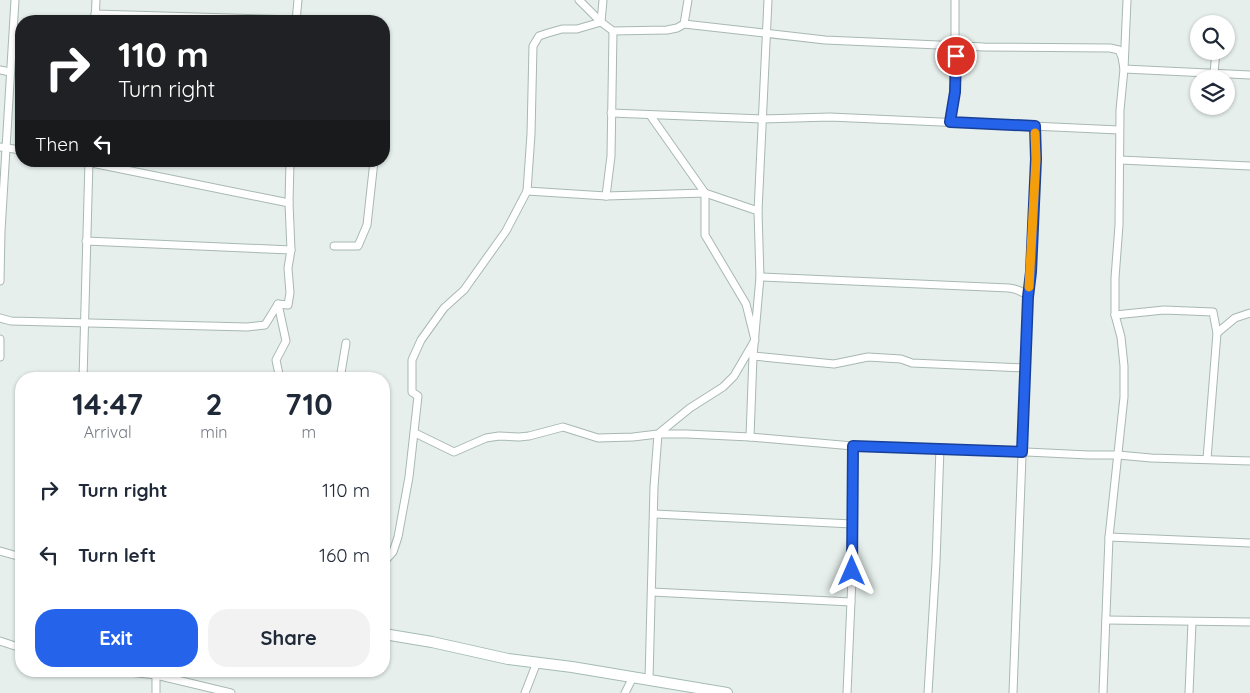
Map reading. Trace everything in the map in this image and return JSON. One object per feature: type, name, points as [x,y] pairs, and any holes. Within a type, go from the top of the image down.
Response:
[{"type":"street","points":[[0,281],[3,147],[15,0]]},
{"type":"street","points":[[95,15],[96,0]]},
{"type":"street","points":[[296,15],[298,0]]},
{"type":"street","points":[[579,0],[613,31],[668,30],[684,24],[825,40],[984,46],[1110,48],[1119,50],[1124,69]]},
{"type":"street","points":[[601,22],[603,0]]},
{"type":"street","points":[[684,24],[688,0]]},
{"type":"street","points":[[750,437],[753,356],[760,277],[758,211],[768,0]]},
{"type":"street","points":[[950,122],[955,92],[955,0]]},
{"type":"street","points":[[1103,693],[1109,537],[1124,397],[1124,366],[1121,337],[1115,315],[1115,278],[1119,225],[1120,110],[1127,0]]},
{"type":"street","points":[[390,555],[398,537],[415,433],[418,396],[412,392],[412,360],[420,340],[444,308],[464,290],[506,231],[527,191],[531,134],[533,46],[539,36],[562,29],[577,29],[601,22]]},
{"type":"street","points":[[606,196],[611,156],[613,31]]},
{"type":"street","points":[[1124,69],[1190,73]]},
{"type":"street","points":[[0,70],[10,72]]},
{"type":"street","points":[[1235,75],[1250,75]]},
{"type":"street","points":[[611,114],[763,119],[830,117],[1120,130]]},
{"type":"street","points":[[648,680],[654,487],[658,434],[690,408],[723,387],[734,376],[755,340],[746,304],[705,234],[705,193],[650,115]]},
{"type":"street","points":[[1013,693],[1028,297],[1031,272],[1036,159],[1035,126]]},
{"type":"street","points":[[1120,160],[1250,166]]},
{"type":"street","points":[[83,372],[86,167]]},
{"type":"street","points":[[111,167],[289,203]]},
{"type":"street","points":[[278,304],[288,305],[290,293],[288,268],[291,250],[290,167]]},
{"type":"street","points":[[334,246],[358,246],[367,224],[373,167]]},
{"type":"street","points":[[527,191],[606,196],[705,193],[758,211]]},
{"type":"street","points":[[86,241],[291,250]]},
{"type":"street","points":[[760,277],[1009,288],[1018,290],[1028,297]]},
{"type":"street","points":[[0,318],[11,321],[84,324],[265,325],[278,304]]},
{"type":"street","points":[[278,304],[286,341],[276,360],[279,372]]},
{"type":"street","points":[[1115,315],[1164,310],[1213,312],[1218,333],[1207,459]]},
{"type":"street","points":[[1218,333],[1235,318],[1250,313]]},
{"type":"street","points":[[0,339],[0,357]]},
{"type":"street","points":[[341,372],[346,343]]},
{"type":"street","points":[[753,356],[834,364],[885,357],[901,359],[912,363],[1025,368]]},
{"type":"street","points":[[415,433],[454,452],[486,438],[498,436],[519,438],[563,427],[598,438],[658,434],[750,437],[853,446],[1250,461]]},
{"type":"street","points":[[847,693],[851,602],[853,446]]},
{"type":"street","points":[[928,693],[936,562],[940,448]]},
{"type":"street","points":[[654,514],[852,524]]},
{"type":"street","points":[[1109,537],[1250,542]]},
{"type":"street","points":[[0,551],[15,555]]},
{"type":"street","points":[[652,592],[851,602]]},
{"type":"street","points":[[1106,620],[1250,622]]},
{"type":"street","points":[[1189,693],[1192,622]]},
{"type":"street","points":[[390,635],[508,658],[727,693]]},
{"type":"street","points":[[0,641],[15,646]]},
{"type":"street","points":[[525,693],[537,662]]},
{"type":"street","points":[[156,677],[156,693]]},
{"type":"street","points":[[171,677],[231,693]]},
{"type":"street","points":[[625,693],[633,677]]},
{"type":"slow traffic","points":[[1029,287],[1036,159],[1035,133]]},
{"type":"route","points":[[852,571],[853,446],[1022,452],[1036,159],[1035,126],[950,122],[955,92],[956,56]]}]
